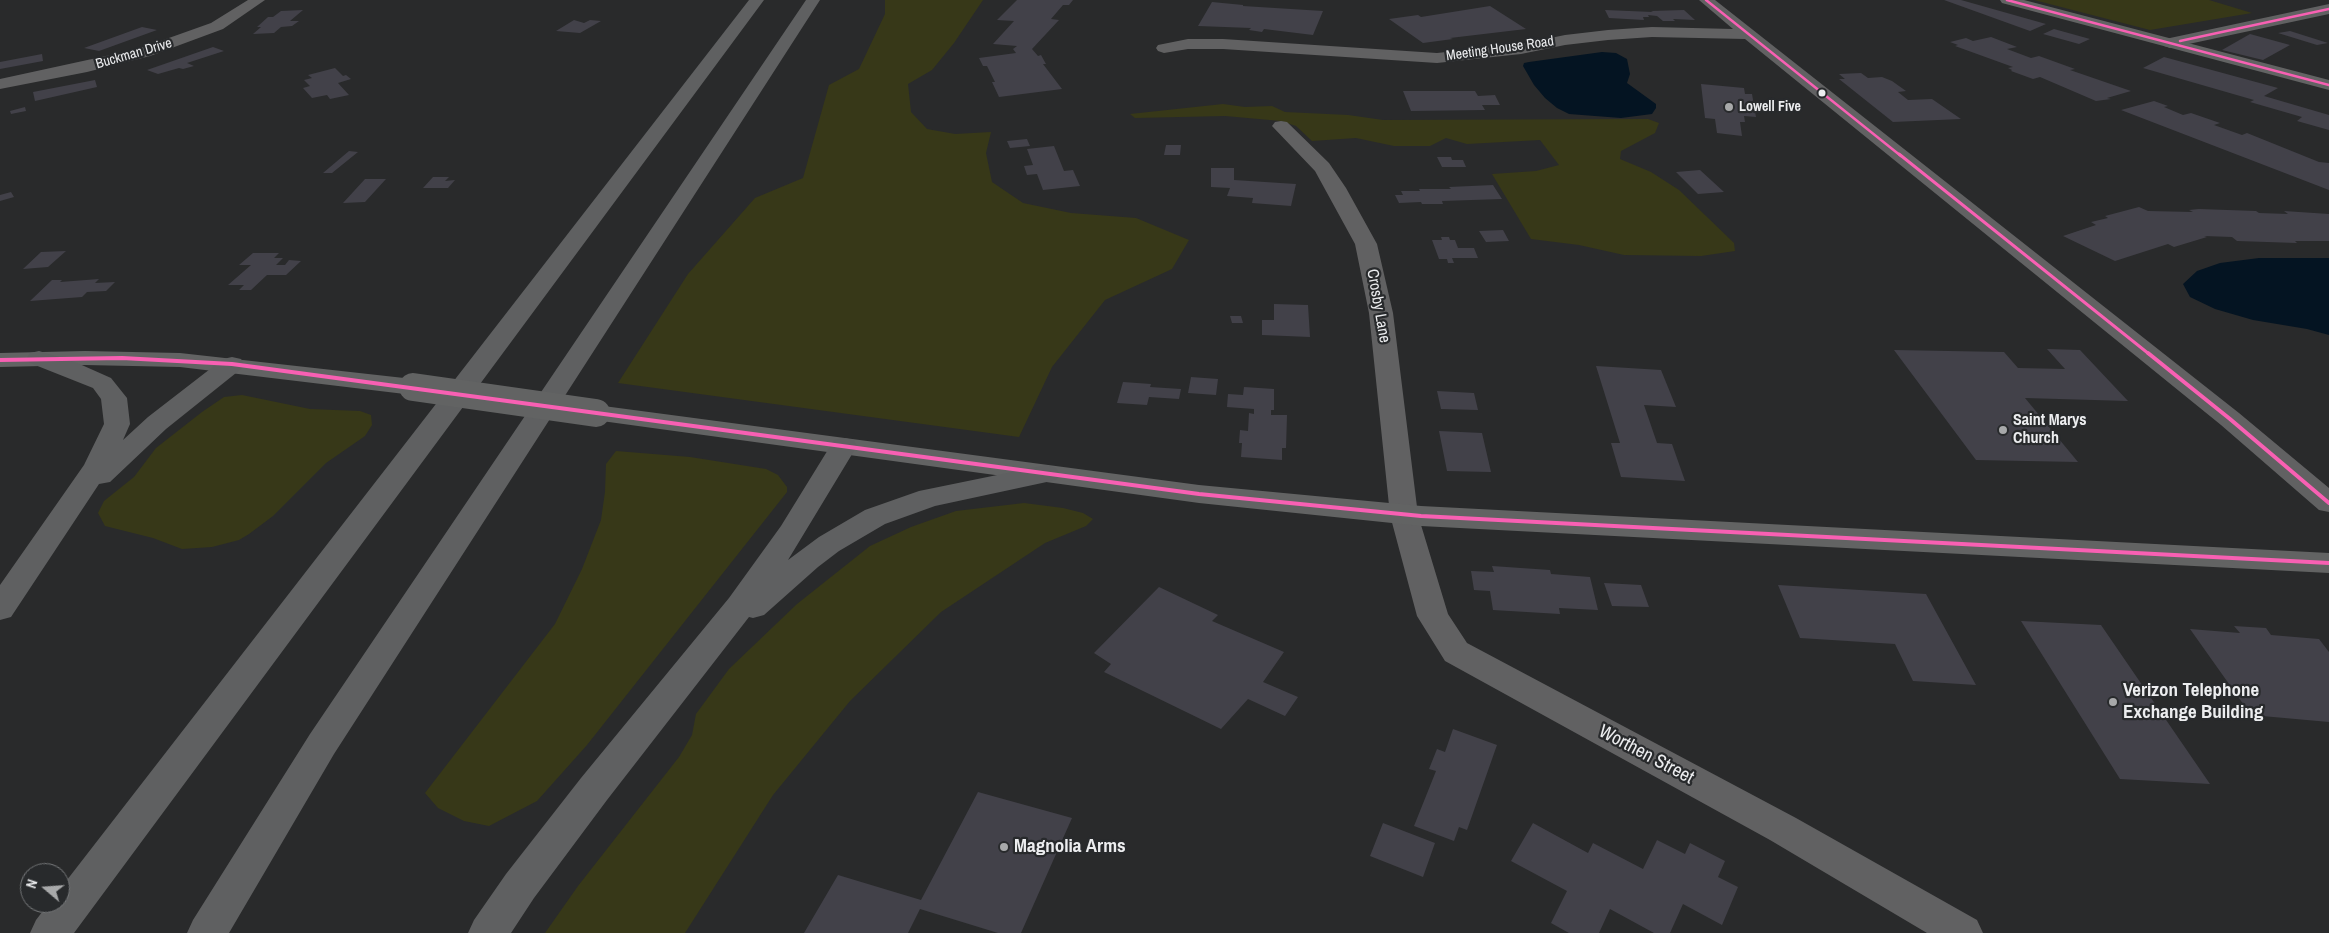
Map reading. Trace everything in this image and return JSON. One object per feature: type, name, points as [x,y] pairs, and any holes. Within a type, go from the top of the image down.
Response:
[{"type":"highway","points":[[50,933],[757,0]]},
{"type":"highway","points":[[207,933],[322,744],[813,0]]},
{"type":"highway","points":[[0,609],[97,466],[115,433],[118,415],[114,398],[102,383],[87,374],[39,358]]},
{"type":"highway","points":[[72,504],[138,440],[232,364]]},
{"type":"highway","points":[[488,933],[520,886],[594,789],[740,606],[791,533],[844,446]]},
{"type":"highway","points":[[671,693],[767,593],[807,560],[851,530],[874,517],[912,503],[1046,474]]},
{"type":"main road","points":[[2006,0],[2329,85]]},
{"type":"main road","points":[[0,360],[39,358],[161,359],[232,364],[1199,494],[1404,515],[2329,563]]},
{"type":"street","name":"Buckman Drive","points":[[0,84],[87,67],[144,53],[217,26],[258,0]]},
{"type":"street","points":[[1706,0],[2192,388],[2329,504]]},
{"type":"street","points":[[2170,43],[2329,9]]},
{"type":"street","name":"Meeting House Road","points":[[1164,48],[1188,44],[1223,44],[1437,58],[1521,49],[1565,40],[1608,35],[1652,32],[1747,34]]},
{"type":"street","name":"Crosby Lane","points":[[1281,126],[1326,174],[1336,188],[1366,244],[1381,313],[1404,515]]},
{"type":"street","name":"Worthen Street","points":[[1404,515],[1433,616],[1456,652],[1783,829],[1963,933]]},
{"type":"green space","points":[[885,0],[983,0],[954,43],[932,70],[908,84],[911,112],[927,129],[955,134],[991,132],[986,153],[992,182],[1023,203],[1071,213],[1136,218],[1189,240],[1172,269],[1105,300],[1052,367],[1019,437],[618,383],[688,274],[755,198],[803,178],[829,85],[859,69],[885,14]]},
{"type":"green space","points":[[2034,0],[2209,0],[2252,13],[2150,30]]},
{"type":"green space","points":[[1223,104],[1245,107],[1272,106],[1285,112],[1348,115],[1383,120],[1648,119],[1659,123],[1655,133],[1621,151],[1620,159],[1651,172],[1679,190],[1734,243],[1735,251],[1701,256],[1624,255],[1579,245],[1531,239],[1492,174],[1536,171],[1559,165],[1540,140],[1467,144],[1446,138],[1430,146],[1394,146],[1356,138],[1312,141],[1296,126],[1281,121],[1225,116],[1135,118],[1130,114]]},
{"type":"green space","points":[[242,395],[310,409],[360,411],[371,415],[372,425],[365,436],[326,463],[273,516],[239,540],[212,547],[182,549],[153,538],[105,526],[98,513],[104,501],[134,477],[156,448],[224,397]]},
{"type":"green space","points":[[616,451],[690,457],[766,469],[778,475],[787,487],[787,492],[587,745],[537,801],[489,826],[464,821],[438,808],[425,793],[555,624],[582,569],[601,520],[606,464]]},
{"type":"green space","points":[[1024,503],[1063,508],[1083,513],[1093,519],[1086,526],[1045,543],[941,612],[850,701],[773,795],[685,933],[545,933],[578,886],[679,757],[692,735],[696,714],[729,669],[797,604],[870,546],[911,527],[956,511]]},
{"type":"water","points":[[1602,52],[1616,53],[1627,59],[1630,74],[1627,83],[1656,104],[1652,114],[1621,118],[1569,114],[1557,108],[1545,98],[1534,85],[1523,66],[1524,63],[1529,62]]},
{"type":"water","points":[[2259,258],[2329,258],[2329,335],[2307,329],[2253,320],[2215,309],[2190,297],[2183,284],[2197,271],[2220,263]]},
{"type":"building","points":[[1017,0],[1073,0],[1069,5],[1063,5],[1051,19],[1059,20],[1032,49],[1038,56],[1041,55],[1046,64],[1043,64],[1062,89],[999,97],[992,82],[995,82],[987,66],[983,66],[979,58],[1016,53],[1013,49],[1017,46],[993,44],[1014,21],[997,20]]},
{"type":"building","points":[[1944,0],[1961,0],[2046,24],[2030,31]]},
{"type":"building","points":[[1212,2],[1323,11],[1313,35],[1264,29],[1262,32],[1249,30],[1251,28],[1198,26]]},
{"type":"building","points":[[1490,6],[1526,29],[1423,43],[1389,19],[1418,15],[1421,17]]},
{"type":"building","points":[[303,10],[290,21],[299,21],[292,26],[281,27],[274,33],[253,34],[261,27],[257,27],[268,17],[273,17],[281,11]]},
{"type":"building","points":[[1605,10],[1653,12],[1651,11],[1684,10],[1695,20],[1673,19],[1675,21],[1663,21],[1657,16],[1648,15],[1649,17],[1643,17],[1644,20],[1609,18]]},
{"type":"building","points":[[574,20],[584,23],[590,20],[601,21],[580,33],[556,31]]},
{"type":"building","points":[[142,27],[157,30],[99,51],[84,48]]},
{"type":"building","points":[[2054,29],[2090,39],[2079,44],[2043,34]]},
{"type":"building","points":[[2290,31],[2328,43],[2317,45],[2278,33]]},
{"type":"building","points":[[2250,34],[2290,45],[2263,60],[2222,50]]},
{"type":"building","points":[[1991,37],[2017,47],[2007,49],[2031,58],[2039,56],[2075,69],[2070,70],[2131,91],[2107,98],[2111,99],[2096,101],[2040,77],[2033,79],[2011,71],[2008,68],[2013,67],[1955,46],[1958,45],[1950,42],[1966,38],[1973,41]]},
{"type":"building","points":[[213,47],[224,51],[187,63],[194,66],[183,69],[179,68],[158,74],[147,70]]},
{"type":"building","points":[[42,54],[43,61],[0,69],[0,62]]},
{"type":"building","points":[[2164,57],[2278,88],[2264,96],[2329,115],[2329,130],[2297,121],[2302,117],[2250,102],[2254,100],[2143,68]]},
{"type":"building","points":[[335,68],[343,76],[346,75],[351,79],[338,83],[349,95],[330,99],[327,95],[312,98],[303,88],[310,86],[304,80],[312,78],[308,75]]},
{"type":"building","points":[[1861,73],[1868,78],[1882,77],[1892,81],[1906,91],[1898,92],[1908,100],[1932,99],[1961,119],[1893,122],[1839,79],[1845,79],[1839,74]]},
{"type":"building","points":[[95,80],[97,87],[35,101],[33,92]]},
{"type":"building","name":"Lowell Five","points":[[1701,84],[1744,88],[1745,94],[1752,94],[1756,117],[1744,116],[1745,122],[1740,122],[1742,136],[1717,133],[1715,119],[1705,118]]},
{"type":"building","points":[[1403,91],[1475,91],[1478,96],[1495,95],[1500,105],[1482,105],[1485,110],[1411,111]]},
{"type":"building","points":[[2154,101],[2168,106],[2164,107],[2183,115],[2191,113],[2220,123],[2214,125],[2242,135],[2247,133],[2319,162],[2329,163],[2329,190],[2121,110]]},
{"type":"building","points":[[25,107],[26,111],[11,114],[10,111]]},
{"type":"building","points":[[1027,139],[1030,146],[1010,148],[1007,141]]},
{"type":"building","points":[[1166,145],[1181,145],[1180,155],[1164,155]]},
{"type":"building","points":[[1054,146],[1064,171],[1073,170],[1080,186],[1043,190],[1037,174],[1027,175],[1024,166],[1033,165],[1027,149]]},
{"type":"building","points":[[349,151],[358,152],[332,173],[323,173]]},
{"type":"building","points":[[1437,157],[1451,157],[1452,160],[1463,160],[1466,167],[1442,167]]},
{"type":"building","points":[[1211,168],[1234,168],[1234,180],[1296,184],[1291,206],[1252,203],[1253,198],[1227,196],[1230,188],[1211,187]]},
{"type":"building","points":[[1700,170],[1724,192],[1698,194],[1676,172]]},
{"type":"building","points":[[433,177],[449,177],[445,181],[455,180],[448,188],[423,188]]},
{"type":"building","points":[[365,179],[386,179],[365,202],[343,203]]},
{"type":"building","points":[[1493,185],[1502,199],[1442,201],[1443,204],[1422,204],[1421,202],[1399,203],[1395,195],[1403,195],[1401,191],[1420,191],[1419,189],[1451,189],[1449,187]]},
{"type":"building","points":[[11,192],[14,197],[0,201],[0,195]]},
{"type":"building","points":[[2139,207],[2148,211],[2193,212],[2189,210],[2199,209],[2256,211],[2259,213],[2288,214],[2284,211],[2329,214],[2329,241],[2295,241],[2297,243],[2237,241],[2232,237],[2204,236],[2207,237],[2174,247],[2168,244],[2115,261],[2063,236],[2096,225],[2091,222],[2108,218],[2105,216]]},
{"type":"building","points":[[1503,230],[1509,241],[1486,242],[1479,231]]},
{"type":"building","points":[[1441,237],[1449,237],[1450,240],[1455,240],[1458,248],[1474,248],[1478,258],[1452,258],[1454,263],[1448,263],[1447,259],[1439,259],[1432,240],[1442,240]]},
{"type":"building","points":[[66,251],[48,267],[23,269],[41,252]]},
{"type":"building","points":[[253,253],[279,253],[274,258],[283,258],[276,265],[285,265],[289,260],[301,261],[286,275],[267,275],[251,290],[239,290],[244,285],[228,285],[251,265],[239,265]]},
{"type":"building","points":[[99,279],[95,283],[115,282],[106,291],[87,292],[82,297],[30,301],[52,280],[62,280],[60,282]]},
{"type":"building","points":[[1274,304],[1308,305],[1310,337],[1262,335],[1262,320],[1274,320]]},
{"type":"building","points":[[1230,316],[1241,316],[1243,323],[1232,323]]},
{"type":"building","name":"Saint Marys Church","points":[[2047,349],[2080,350],[2128,401],[2025,398],[2078,462],[1976,460],[1894,350],[2004,352],[2018,368],[2065,369]]},
{"type":"building","points":[[1596,366],[1661,370],[1676,407],[1644,405],[1657,443],[1672,444],[1685,481],[1621,477],[1611,443],[1620,443]]},
{"type":"building","points":[[1191,377],[1218,379],[1216,395],[1188,393]]},
{"type":"building","points":[[1123,382],[1151,384],[1150,387],[1181,389],[1179,399],[1149,397],[1147,405],[1117,403]]},
{"type":"building","points":[[1244,387],[1274,389],[1274,410],[1271,410],[1271,415],[1287,415],[1286,448],[1282,448],[1282,460],[1241,457],[1242,443],[1239,443],[1240,430],[1248,431],[1249,413],[1254,414],[1254,409],[1227,407],[1228,394],[1243,395]]},
{"type":"building","points":[[1437,391],[1474,393],[1478,410],[1441,409]]},
{"type":"building","points":[[1439,431],[1482,433],[1491,472],[1447,471]]},
{"type":"building","points":[[1492,566],[1550,570],[1551,574],[1590,577],[1598,610],[1559,608],[1560,614],[1493,610],[1490,591],[1474,590],[1471,571],[1494,572]]},
{"type":"building","points":[[1604,583],[1641,585],[1649,607],[1612,606]]},
{"type":"building","points":[[1778,585],[1926,594],[1976,685],[1913,681],[1895,644],[1800,638]]},
{"type":"building","points":[[1159,587],[1218,615],[1212,621],[1284,652],[1263,682],[1298,697],[1285,716],[1248,699],[1221,729],[1104,672],[1111,664],[1094,653]]},
{"type":"building","name":"Verizon Telephone Exchange Building","points":[[2021,621],[2101,625],[2210,784],[2120,779]]},
{"type":"building","points":[[2234,626],[2266,628],[2271,635],[2319,639],[2329,652],[2329,722],[2251,715],[2190,629],[2240,633]]},
{"type":"building","points":[[1453,729],[1497,745],[1467,830],[1459,827],[1454,841],[1414,826],[1436,771],[1429,769],[1437,749],[1445,752]]},
{"type":"building","name":"Magnolia Arms","points":[[978,792],[1072,818],[1021,933],[998,933],[920,909],[908,933],[804,933],[838,875],[921,900]]},
{"type":"building","points":[[1383,823],[1435,843],[1423,877],[1370,856]]},
{"type":"building","points":[[1533,823],[1588,853],[1593,843],[1643,869],[1657,840],[1685,854],[1690,843],[1725,861],[1718,877],[1738,887],[1722,925],[1683,904],[1670,933],[1654,933],[1610,909],[1599,933],[1569,933],[1551,923],[1567,891],[1511,861]]},
{"type":"transit line","points":[[1706,0],[2230,419],[2329,503]]},
{"type":"transit line","points":[[2007,0],[2329,85]]},
{"type":"transit line","points":[[2180,41],[2329,9]]},
{"type":"transit line","points":[[0,360],[122,358],[232,364],[1199,494],[1421,516],[2329,563]]},
{"type":"place","name":"Lowell Five","points":[[1729,107]]},
{"type":"place","name":"Saint Marys Church","points":[[2003,430]]},
{"type":"place","name":"Verizon Telephone Exchange Building","points":[[2113,702]]},
{"type":"place","name":"Magnolia Arms","points":[[1004,847]]}]
